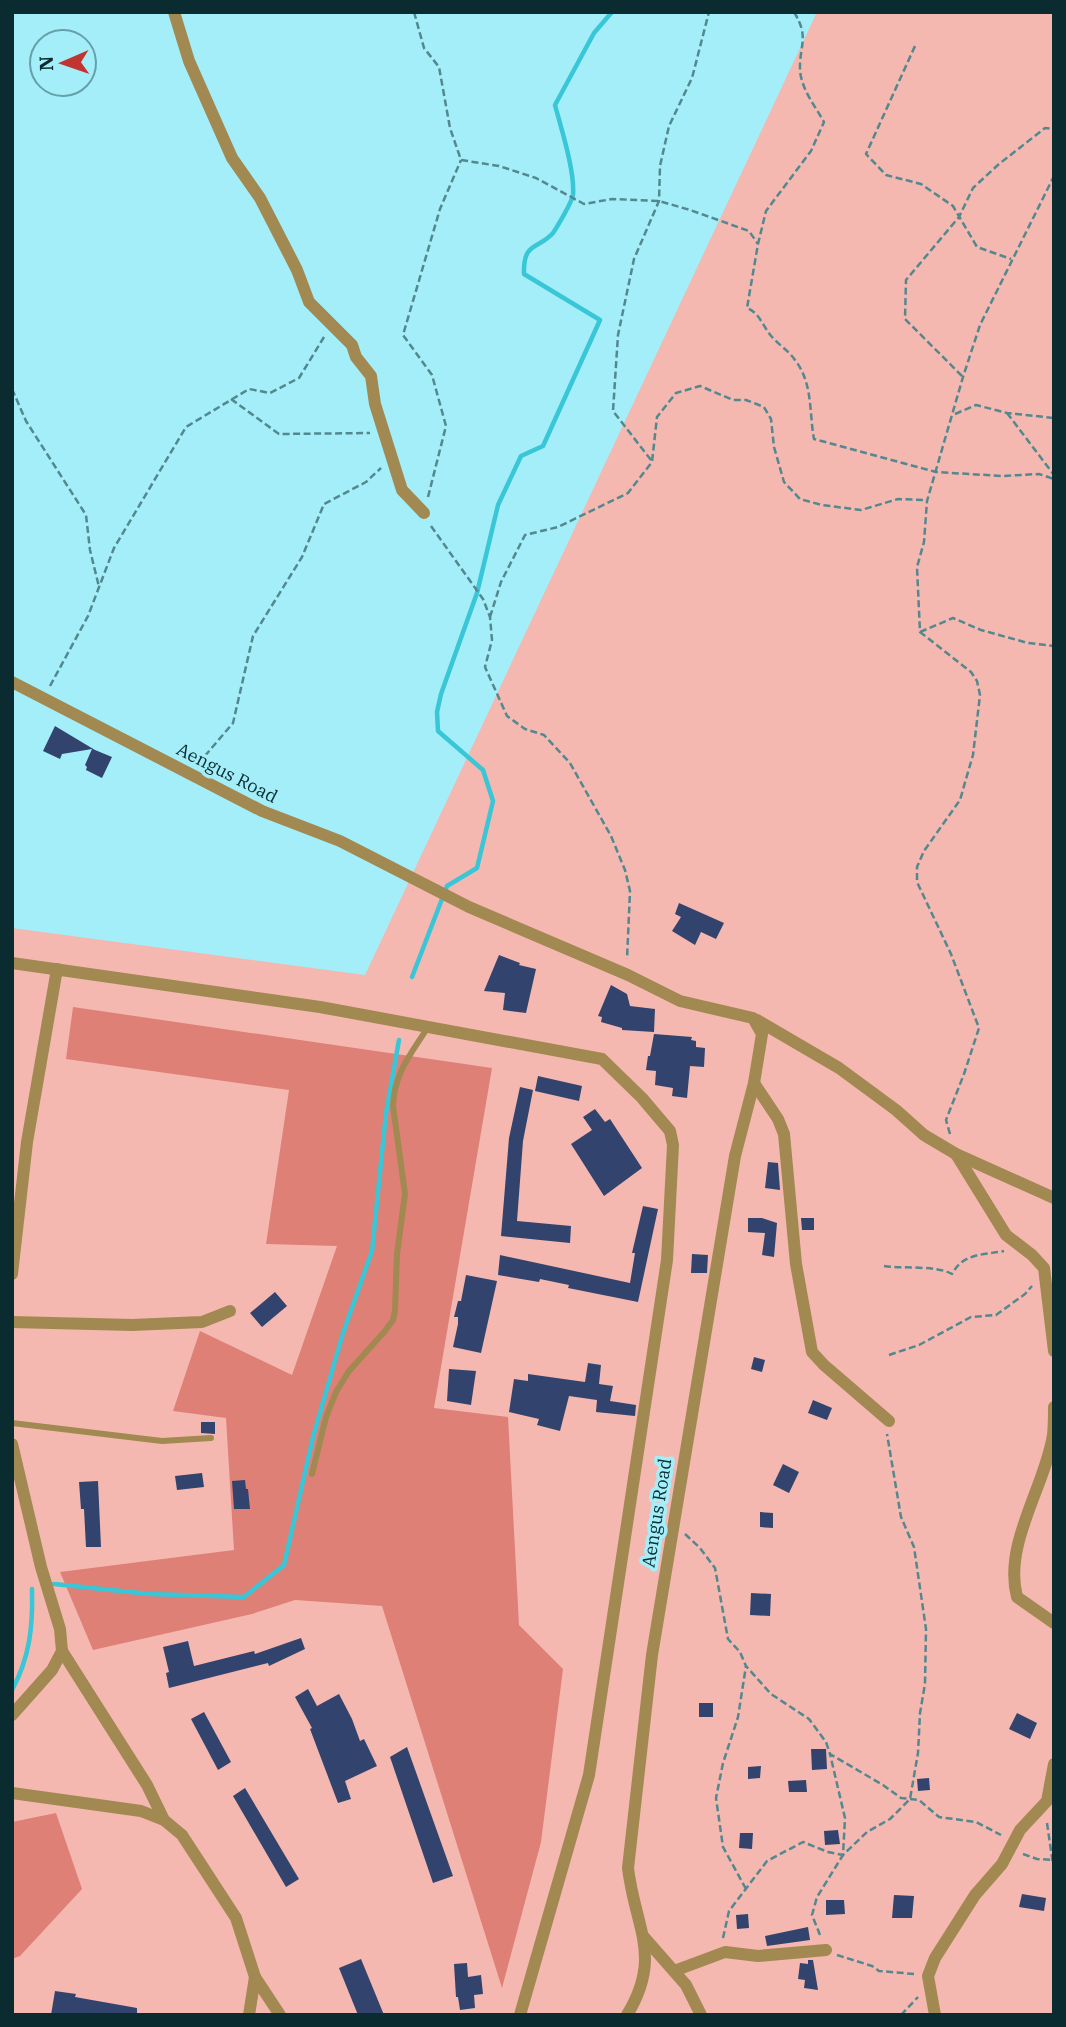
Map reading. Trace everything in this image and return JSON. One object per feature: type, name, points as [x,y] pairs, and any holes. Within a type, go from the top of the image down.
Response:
[{"type":"street","points":[[174,12],[188,61],[232,158],[260,198],[298,270],[309,302],[352,345],[356,357],[371,376],[375,404],[402,490],[424,513]]},
{"type":"street","name":"Aengus Road","points":[[12,682],[278,818],[340,841],[428,888],[628,975]]},
{"type":"street","points":[[12,963],[320,1006],[602,1059],[642,1098],[670,1131],[673,1145],[667,1260],[589,1774],[520,2015]]},
{"type":"street","points":[[12,1274],[27,1142],[57,969]]},
{"type":"street","points":[[628,975],[680,1001],[753,1018],[839,1068],[896,1110],[924,1135],[956,1154],[1054,1198]]},
{"type":"street","name":"Aengus Road","points":[[627,2015],[645,1978],[646,1954],[631,1893],[628,1847],[652,1655],[735,1156],[754,1083],[762,1034],[753,1018]]},
{"type":"street","points":[[754,1083],[785,1134],[796,1264],[812,1353],[889,1421]]},
{"type":"street","points":[[956,1154],[1006,1235],[1044,1268],[1054,1351]]},
{"type":"street","points":[[12,1322],[120,1325],[202,1322],[230,1311]]},
{"type":"street","points":[[1054,1407],[1053,1435],[1016,1556],[1013,1581],[1017,1597],[1054,1623]]},
{"type":"street","points":[[12,1444],[41,1567],[60,1629],[62,1651],[147,1785],[164,1820]]},
{"type":"street","points":[[12,1715],[52,1670],[62,1651]]},
{"type":"street","points":[[935,2015],[929,1983],[935,1958],[975,1895],[1002,1864],[1028,1820],[1047,1801],[1054,1764]]},
{"type":"street","points":[[12,1793],[141,1811],[164,1820],[182,1835],[236,1918],[256,1977],[280,2015]]},
{"type":"street","points":[[643,1936],[687,1985],[701,2015]]},
{"type":"street","points":[[674,1971],[725,1952],[758,1956],[826,1950]]},
{"type":"street","points":[[249,2015],[256,1977]]},
{"type":"lane","points":[[312,1475],[326,1418],[336,1392],[349,1371],[393,1320],[405,1194],[393,1092],[396,1079],[428,1027]]},
{"type":"lane","points":[[12,1423],[162,1441],[211,1437]]},
{"type":"path","points":[[414,12],[424,48],[439,67],[450,128],[461,160],[440,209],[403,335],[432,375],[446,426],[424,513],[436,536],[453,555],[483,599],[490,617],[492,640],[485,667],[507,716],[525,729],[544,735],[570,763],[611,836],[625,870],[630,891],[628,975]]},
{"type":"path","points":[[652,462],[613,411],[618,335],[634,259],[659,201],[660,166],[669,126],[692,78],[709,12]]},
{"type":"path","points":[[794,12],[803,26],[800,72],[805,91],[824,122],[811,151],[766,211],[747,308],[756,313],[771,337],[795,359],[803,373],[811,399],[814,439],[936,472],[1002,476],[1039,474],[1054,477]]},
{"type":"path","points":[[915,46],[866,154],[886,175],[921,184],[953,206],[978,247],[1012,259]]},
{"type":"path","points":[[963,377],[905,319],[906,280],[959,217],[973,188],[1045,128],[1054,129]]},
{"type":"path","points":[[461,160],[499,166],[536,178],[584,204],[612,199],[659,201],[749,231],[758,244]]},
{"type":"path","points":[[956,1154],[946,1120],[979,1028],[955,964],[917,882],[917,867],[923,851],[960,800],[973,755],[980,695],[977,681],[971,672],[920,632],[917,567],[924,542],[927,500],[980,325],[1054,176]]},
{"type":"path","points":[[44,699],[88,616],[114,548],[186,427],[248,389],[270,393],[299,378],[331,325]]},
{"type":"path","points":[[490,617],[501,582],[525,535],[558,527],[628,493],[652,462],[657,417],[676,393],[700,386],[733,400],[746,400],[764,407],[771,419],[774,447],[784,482],[800,499],[861,510],[898,499],[927,500]]},
{"type":"path","points":[[12,389],[26,421],[86,514],[90,550],[99,587]]},
{"type":"path","points":[[230,398],[279,434],[384,434]]},
{"type":"path","points":[[954,415],[976,405],[1007,413],[1054,418]]},
{"type":"path","points":[[1007,413],[1054,477]]},
{"type":"path","points":[[189,774],[233,723],[253,636],[302,556],[324,504],[366,482],[391,459]]},
{"type":"path","points":[[920,632],[953,618],[981,630],[1028,643],[1054,646]]},
{"type":"path","points":[[884,1266],[944,1270],[951,1274],[968,1256],[1021,1247]]},
{"type":"path","points":[[889,1355],[919,1345],[971,1317],[996,1315],[1025,1294],[1044,1268]]},
{"type":"path","points":[[889,1421],[886,1427],[896,1492],[901,1517],[914,1547],[926,1629],[925,1684],[918,1753],[910,1799],[890,1819],[867,1832],[843,1855],[817,1897],[812,1915],[826,1950],[879,1971],[929,1983],[901,2015]]},
{"type":"path","points":[[673,1521],[715,1567],[728,1639],[771,1695],[808,1719],[826,1742],[845,1818],[843,1855]]},
{"type":"path","points":[[746,1665],[738,1717],[723,1763],[716,1798],[723,1847],[746,1889]]},
{"type":"path","points":[[830,1754],[901,1798],[919,1800],[939,1816],[976,1822],[1013,1842],[1016,1852],[1053,1860]]},
{"type":"path","points":[[1047,1801],[1045,1814],[1054,1871]]},
{"type":"path","points":[[725,1952],[723,1934],[729,1911],[768,1861],[803,1842],[843,1855]]},
{"type":"shaded area","points":[[817,12],[1054,12],[1054,2015],[12,2015],[12,928],[365,975]]},
{"type":"shaded area","points":[[73,1007],[492,1068],[434,1408],[508,1417],[519,1625],[563,1669],[541,1842],[502,1988],[382,1606],[295,1600],[252,1614],[93,1650],[60,1572],[234,1550],[226,1418],[173,1411],[200,1331],[292,1375],[337,1246],[266,1244],[289,1090],[66,1059]]},
{"type":"shaded area","points":[[56,1813],[82,1889],[20,1956],[12,1959],[12,1822]]},
{"type":"building","points":[[55,726],[112,757],[102,778],[86,770],[85,765],[92,749],[62,754],[60,759],[43,751]]},
{"type":"building","points":[[679,903],[724,923],[716,939],[701,932],[695,945],[672,931],[681,917],[675,914]]},
{"type":"building","points":[[499,955],[520,963],[519,965],[536,969],[526,1013],[503,1010],[505,993],[484,991]]},
{"type":"building","points":[[611,985],[627,994],[630,1006],[655,1009],[654,1032],[622,1030],[601,1022],[602,1017],[598,1016]]},
{"type":"building","points":[[654,1034],[692,1037],[691,1040],[696,1041],[696,1047],[705,1048],[704,1067],[690,1066],[687,1098],[672,1096],[673,1088],[655,1085],[656,1071],[646,1070]]},
{"type":"building","points":[[538,1076],[582,1086],[579,1101],[535,1091]]},
{"type":"building","points":[[520,1087],[533,1090],[523,1141],[517,1221],[571,1226],[570,1243],[501,1236],[509,1138]]},
{"type":"building","points":[[595,1109],[605,1122],[610,1119],[642,1168],[604,1196],[571,1144],[592,1130],[583,1117]]},
{"type":"building","points":[[768,1162],[778,1163],[780,1190],[765,1188]]},
{"type":"building","points":[[643,1206],[658,1209],[638,1302],[568,1288],[569,1285],[540,1279],[539,1282],[498,1275],[500,1255],[630,1283],[635,1253],[632,1253]]},
{"type":"building","points":[[748,1218],[762,1218],[777,1223],[774,1257],[762,1255],[765,1233],[748,1232]]},
{"type":"building","points":[[801,1218],[814,1218],[814,1230],[802,1230]]},
{"type":"building","points":[[692,1254],[708,1255],[707,1273],[691,1273]]},
{"type":"building","points":[[466,1275],[497,1281],[481,1353],[453,1347],[458,1324],[458,1317],[454,1317],[458,1301],[461,1301]]},
{"type":"building","points":[[275,1292],[287,1306],[262,1327],[250,1313]]},
{"type":"building","points":[[754,1357],[765,1360],[762,1372],[751,1369]]},
{"type":"building","points":[[588,1363],[601,1365],[599,1384],[613,1386],[610,1401],[636,1405],[635,1416],[596,1412],[597,1400],[569,1396],[560,1431],[537,1425],[539,1419],[509,1412],[514,1379],[528,1381],[528,1374],[585,1382]]},
{"type":"building","points":[[449,1369],[476,1371],[471,1405],[447,1401]]},
{"type":"building","points":[[813,1400],[832,1408],[827,1420],[808,1413]]},
{"type":"building","points":[[201,1422],[215,1422],[215,1434],[201,1433]]},
{"type":"building","points":[[783,1464],[799,1472],[789,1493],[773,1485]]},
{"type":"building","points":[[202,1473],[204,1487],[177,1490],[175,1476]]},
{"type":"building","points":[[245,1480],[250,1509],[234,1509],[232,1481]]},
{"type":"building","points":[[98,1481],[101,1547],[86,1547],[79,1482]]},
{"type":"building","points":[[760,1512],[773,1513],[773,1528],[760,1527]]},
{"type":"building","points":[[751,1593],[771,1594],[770,1616],[750,1615]]},
{"type":"building","points":[[301,1638],[305,1649],[269,1666],[268,1663],[169,1688],[166,1673],[169,1672],[163,1647],[188,1641],[194,1666],[254,1651],[255,1654]]},
{"type":"building","points":[[308,1689],[317,1706],[339,1694],[360,1741],[364,1739],[377,1766],[345,1781],[351,1799],[338,1803],[310,1729],[312,1728],[295,1697]]},
{"type":"building","points":[[699,1703],[713,1703],[713,1717],[699,1717]]},
{"type":"building","points":[[204,1712],[231,1762],[218,1770],[191,1719]]},
{"type":"building","points":[[1017,1713],[1037,1723],[1030,1739],[1009,1729]]},
{"type":"building","points":[[407,1747],[453,1876],[433,1883],[390,1757]]},
{"type":"building","points":[[811,1749],[826,1749],[827,1769],[812,1770]]},
{"type":"building","points":[[761,1766],[760,1778],[748,1779],[748,1767]]},
{"type":"building","points":[[929,1778],[930,1790],[918,1791],[917,1779]]},
{"type":"building","points":[[806,1780],[807,1792],[789,1792],[788,1781]]},
{"type":"building","points":[[245,1788],[299,1879],[286,1887],[233,1796]]},
{"type":"building","points":[[838,1830],[840,1844],[825,1845],[824,1831]]},
{"type":"building","points":[[740,1833],[753,1833],[752,1849],[739,1848]]},
{"type":"building","points":[[1022,1894],[1046,1898],[1044,1911],[1019,1907]]},
{"type":"building","points":[[894,1895],[914,1896],[912,1918],[892,1918]]},
{"type":"building","points":[[826,1900],[844,1900],[845,1914],[826,1915]]},
{"type":"building","points":[[748,1914],[749,1928],[737,1929],[736,1915]]},
{"type":"building","points":[[808,1927],[810,1940],[767,1946],[765,1936]]},
{"type":"building","points":[[361,1959],[384,2015],[358,2015],[339,1968]]},
{"type":"building","points":[[808,1960],[813,1960],[818,1990],[804,1988],[805,1980],[798,1979],[800,1963],[808,1964]]},
{"type":"building","points":[[467,1963],[468,1977],[481,1975],[483,1994],[474,1995],[475,2008],[460,2010],[456,1997],[454,1964]]},
{"type":"building","points":[[55,1991],[137,2008],[137,2015],[51,2015]]},
{"type":"waterway","points":[[412,977],[447,886],[477,868],[493,801],[483,770],[438,731],[437,712],[441,694],[477,593],[498,505],[521,456],[543,446],[600,320],[524,274],[524,263],[529,251],[553,233],[572,198],[570,162],[555,105],[594,33],[612,12]]},
{"type":"waterway","points":[[54,1584],[149,1594],[244,1597],[284,1565],[313,1437],[343,1333],[372,1251],[386,1113],[399,1040]]},
{"type":"waterway","points":[[12,1690],[23,1666],[29,1641],[32,1589]]}]
